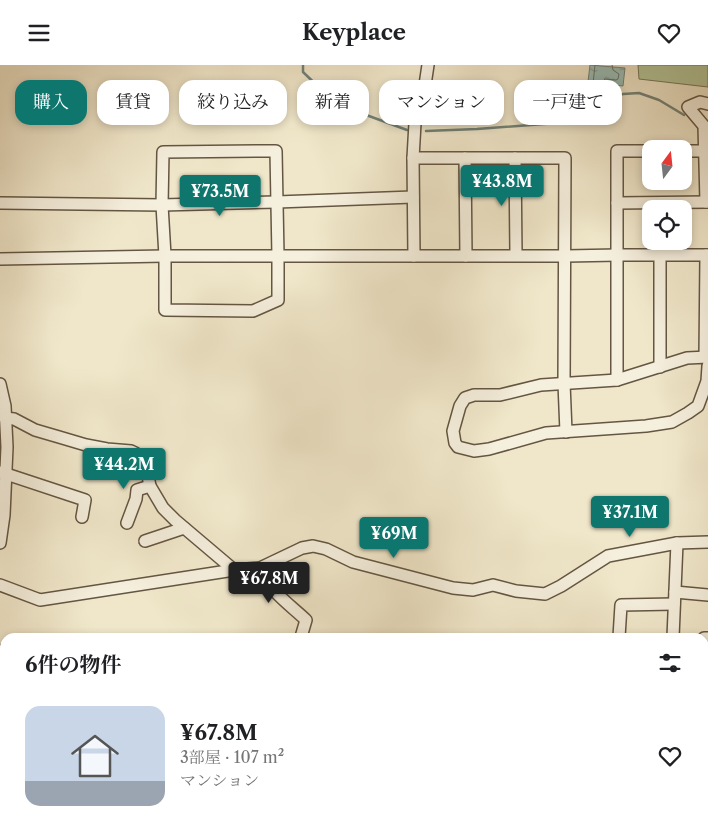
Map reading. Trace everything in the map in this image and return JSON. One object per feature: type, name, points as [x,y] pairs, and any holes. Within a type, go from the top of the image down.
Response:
[{"type":"street","points":[[414,256],[413,157],[415,123],[428,65]]},
{"type":"street","points":[[617,203],[707,202],[707,151],[704,126],[688,107],[700,102],[708,104]]},
{"type":"street","points":[[276,151],[277,202],[278,300],[254,311],[165,310],[165,256],[162,205],[163,152],[276,151]]},
{"type":"street","points":[[617,380],[617,151],[642,151]]},
{"type":"street","points":[[692,151],[707,151]]},
{"type":"street","points":[[413,157],[565,158],[564,383],[566,432]]},
{"type":"street","points":[[465,158],[466,256]]},
{"type":"street","points":[[515,159],[516,255]]},
{"type":"street","points":[[0,203],[162,205],[413,197]]},
{"type":"street","points":[[660,255],[660,367]]},
{"type":"street","points":[[0,259],[165,256],[707,255],[707,360],[707,381],[698,406],[672,422],[646,427],[546,433],[490,449],[474,451],[458,447],[455,443],[453,431],[460,406],[465,398],[474,395],[500,395],[541,385],[617,380],[687,358],[707,360]]},
{"type":"street","points":[[0,384],[4,407],[3,422],[6,447],[3,472],[4,515],[0,543]]},
{"type":"street","points":[[3,422],[14,419],[35,430],[86,445],[131,451],[140,456],[147,471],[150,486],[163,508],[234,570]]},
{"type":"street","points":[[3,472],[86,501],[82,517]]},
{"type":"street","points":[[127,523],[136,499],[137,490],[150,486]]},
{"type":"street","points":[[145,541],[184,528]]},
{"type":"street","points":[[0,585],[40,600],[260,567],[302,548],[313,546],[326,549],[353,562],[453,588],[473,589],[493,585],[516,591],[545,594],[608,556],[677,543],[708,542]]},
{"type":"street","points":[[673,633],[677,543]]},
{"type":"street","points":[[260,567],[263,577],[273,589],[306,620],[301,633]]},
{"type":"street","points":[[619,633],[621,605],[708,595]]},
{"type":"green space","points":[[638,65],[708,65],[708,87],[639,79]]},
{"type":"water","points":[[590,65],[625,68],[623,86],[622,80],[588,80]]},
{"type":"waterway","points":[[303,65],[303,72],[332,100],[350,109],[407,130]]},
{"type":"waterway","points":[[426,131],[557,123],[583,115],[596,103],[623,94],[639,93],[659,100],[684,115]]}]
